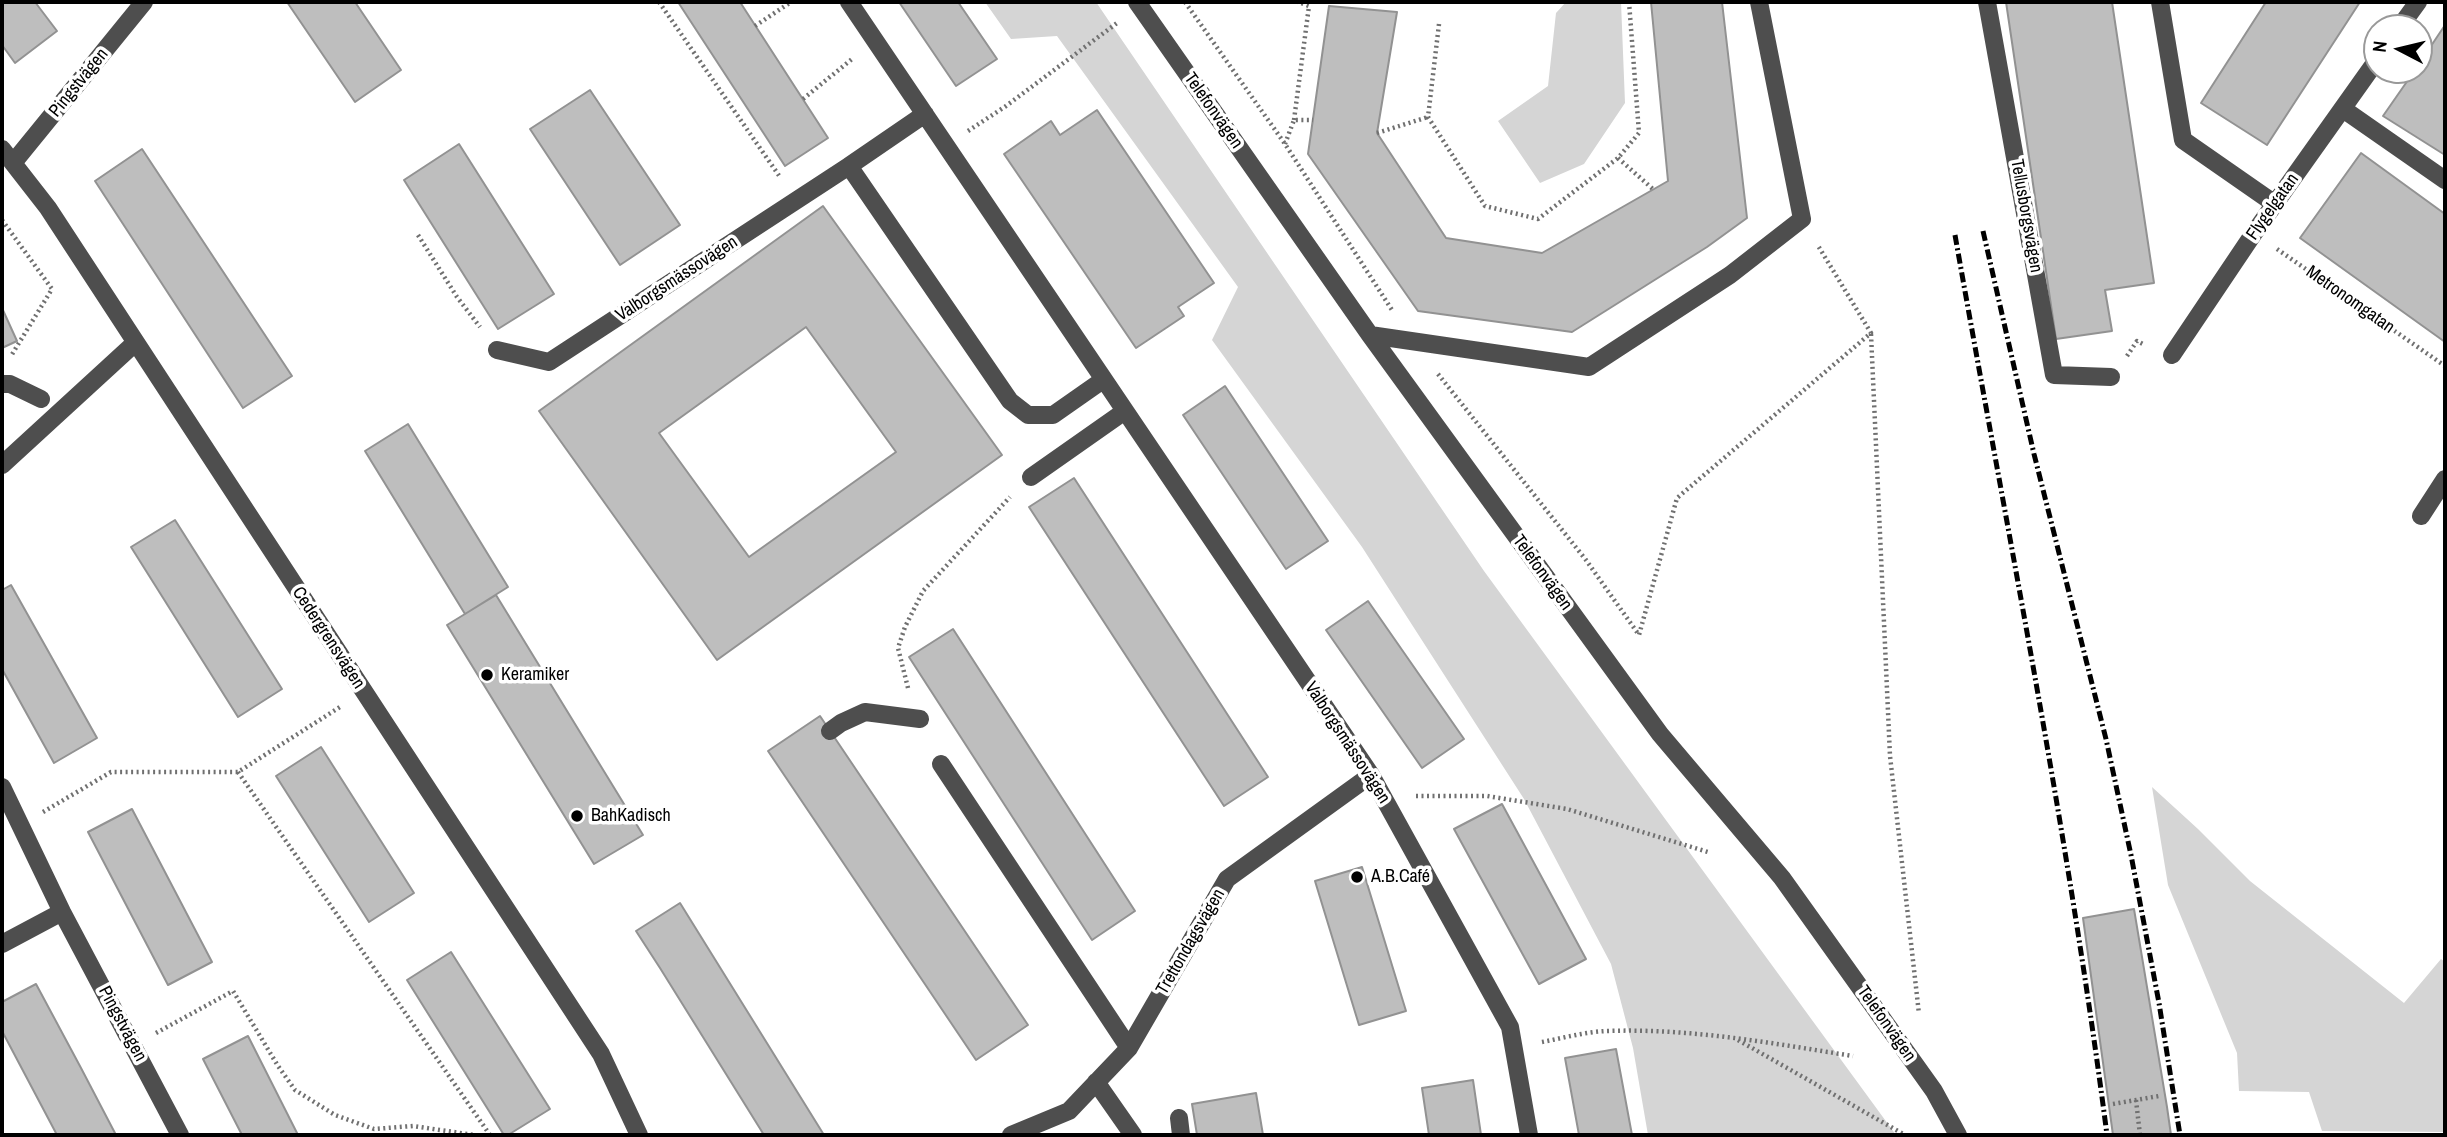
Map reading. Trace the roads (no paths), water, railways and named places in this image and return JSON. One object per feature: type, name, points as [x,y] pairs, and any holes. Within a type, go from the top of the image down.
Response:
[{"type":"street","name":"Pingstvägen","points":[[7,156],[144,2]]},
{"type":"street","name":"Valborgsmässovägen","points":[[849,2],[1371,775],[1510,1027],[1529,1135]]},
{"type":"street","points":[[1370,335],[1588,368],[1730,275],[1802,219],[1759,2]]},
{"type":"street","name":"Tellusborgsvägen","points":[[1987,2],[2054,374],[2111,377]]},
{"type":"street","points":[[2160,2],[2183,140],[2275,204]]},
{"type":"street","name":"Telefonvägen","points":[[1138,3],[1370,335],[1660,734],[1783,878],[1934,1091],[1958,1135]]},
{"type":"street","name":"Flygelgatan","points":[[2172,355],[2254,233],[2363,80]]},
{"type":"street","points":[[2343,109],[2445,180]]},
{"type":"street","name":"Valborgsmässovägen","points":[[497,350],[549,362],[925,114]]},
{"type":"street","name":"Cedergrensvägen","points":[[7,156],[48,208],[601,1054],[639,1135]]},
{"type":"street","points":[[849,166],[1010,401],[1028,415],[1053,415],[1104,380]]},
{"type":"street","points":[[2,465],[135,343]]},
{"type":"street","points":[[3,375],[10,384],[41,399]]},
{"type":"street","points":[[1031,477],[1125,411]]},
{"type":"street","points":[[2421,516],[2445,479]]},
{"type":"street","points":[[830,731],[865,712],[920,719]]},
{"type":"street","points":[[941,764],[1129,1048]]},
{"type":"street","name":"Trettondagsvägen","points":[[1012,1135],[1069,1111],[1129,1048],[1227,879],[1371,775]]},
{"type":"street","name":"Pingstvägen","points":[[2,787],[62,912],[180,1135]]},
{"type":"street","points":[[2,944],[62,912]]},
{"type":"street","points":[[1096,1082],[1133,1135]]},
{"type":"railway","points":[[1983,231],[2034,454],[2106,739],[2159,1003],[2180,1135]]},
{"type":"railway","points":[[1955,235],[2056,797],[2107,1135]]},
{"type":"place","name":"Keramiker","points":[[487,675]]},
{"type":"place","name":"BahKadisch","points":[[577,816]]},
{"type":"place","name":"A.B.Café","points":[[1357,877]]}]
